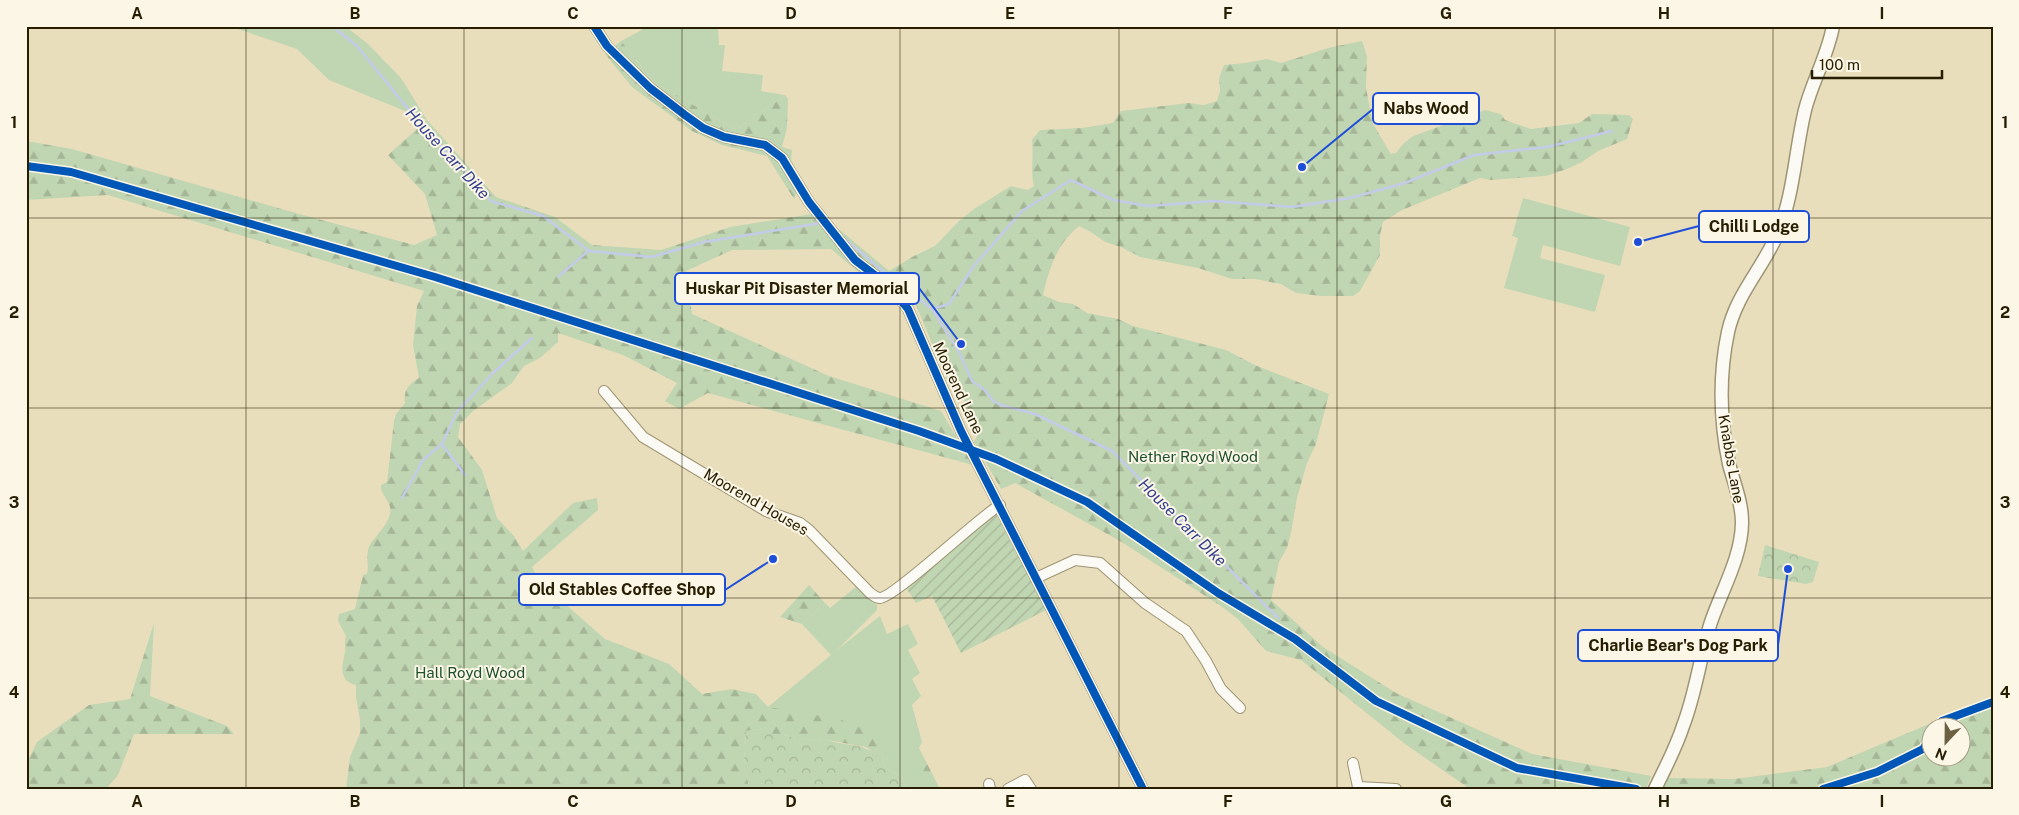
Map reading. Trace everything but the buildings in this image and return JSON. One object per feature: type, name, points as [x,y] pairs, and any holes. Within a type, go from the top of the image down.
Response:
[{"type":"main road","name":"Knabbs Lane","points":[[1655,789],[1684,726],[1711,623],[1740,542],[1742,522],[1739,495],[1730,463],[1721,399],[1728,331],[1745,289],[1768,252],[1783,218],[1791,188],[1795,156],[1807,101],[1833,26]]},
{"type":"street","name":"Moorend Lane","points":[[594,26],[608,46],[650,88],[691,120],[703,128],[724,137],[765,145],[782,158],[809,202],[855,260],[889,286],[908,309],[950,407],[1142,789]]},
{"type":"street","name":"Moorend Houses","points":[[604,391],[643,437],[766,511],[800,524],[809,530],[877,598],[882,598],[903,584],[1000,505]]},
{"type":"street","points":[[1036,578],[1075,560],[1100,563],[1145,603],[1186,631],[1206,661],[1221,689],[1240,708]]},
{"type":"street","points":[[1352,763],[1354,788],[1369,786],[1396,789]]},
{"type":"street","points":[[1008,789],[1025,780],[1030,789]]},
{"type":"green space","points":[[229,26],[345,26],[367,43],[401,78],[427,120],[329,80],[297,49]]},
{"type":"green space","points":[[649,26],[700,26],[700,29],[718,28],[719,45],[725,45],[722,71],[763,75],[761,91],[785,95],[736,130],[654,82],[621,41]]},
{"type":"green space","points":[[621,41],[654,82],[736,130],[785,95],[788,99],[787,128],[782,147],[792,150],[791,160],[802,181],[794,199],[767,156],[722,145],[692,131],[632,87],[605,54]]},
{"type":"green space","points":[[1362,41],[1367,56],[1366,88],[1373,124],[1391,154],[1396,153],[1413,136],[1485,110],[1501,114],[1505,120],[1531,129],[1579,123],[1592,114],[1629,115],[1633,119],[1627,139],[1598,151],[1567,169],[1546,176],[1491,180],[1480,178],[1402,210],[1383,222],[1380,235],[1380,255],[1360,291],[1353,296],[1321,296],[1296,293],[1281,284],[1255,279],[1232,279],[1198,268],[1140,257],[1121,247],[1105,242],[1079,226],[1059,249],[1048,275],[1043,295],[1059,302],[1073,304],[1087,313],[1118,319],[1133,326],[1226,350],[1257,366],[1329,394],[1316,444],[1307,463],[1297,498],[1291,533],[1287,548],[1279,562],[1271,600],[1323,647],[1396,693],[1532,754],[1651,776],[1646,789],[1470,789],[1405,744],[1301,660],[1266,651],[1238,619],[1221,606],[1120,541],[1015,483],[1001,489],[974,442],[979,432],[962,396],[952,392],[916,305],[890,272],[888,297],[831,249],[732,250],[686,271],[692,314],[829,376],[941,411],[973,465],[708,393],[679,409],[665,401],[677,383],[623,355],[558,333],[558,342],[540,358],[524,366],[512,383],[473,411],[460,424],[458,437],[482,470],[497,518],[514,536],[523,551],[573,503],[597,498],[598,510],[532,567],[540,582],[605,639],[669,664],[702,694],[732,689],[756,694],[768,707],[839,719],[895,741],[883,756],[874,753],[866,747],[827,740],[773,735],[765,730],[755,729],[746,732],[744,767],[750,789],[346,789],[350,757],[360,733],[360,720],[356,685],[346,680],[342,668],[346,636],[338,621],[339,614],[355,609],[363,575],[367,574],[369,546],[386,524],[390,514],[390,506],[382,492],[381,485],[387,482],[396,414],[405,403],[407,388],[419,378],[413,345],[417,306],[424,291],[108,195],[26,200],[26,141],[72,149],[414,245],[437,235],[425,194],[388,155],[427,120],[496,197],[555,217],[592,245],[661,250],[730,227],[812,214],[840,230],[889,271],[935,246],[958,222],[974,209],[1011,186],[1028,190],[1034,186],[1032,175],[1032,140],[1040,130],[1082,128],[1113,123],[1121,111],[1188,103],[1204,105],[1217,101],[1220,91],[1219,78],[1224,65],[1267,59],[1281,63],[1328,48]]},
{"type":"green space","points":[[1523,198],[1630,227],[1620,266],[1543,245],[1540,258],[1605,275],[1595,312],[1504,288],[1518,238],[1512,236]]},
{"type":"green space","points":[[996,514],[1046,610],[961,653],[932,596],[916,603],[905,586]]},
{"type":"green space","points":[[1765,545],[1819,562],[1813,582],[1806,584],[1758,576]]},
{"type":"green space","points":[[809,585],[825,603],[802,624],[780,617]]},
{"type":"green space","points":[[858,585],[877,605],[877,610],[837,650],[880,616],[887,634],[908,624],[918,644],[908,650],[920,673],[912,679],[921,696],[912,705],[922,742],[919,748],[919,789],[906,789],[902,777],[884,767],[883,756],[894,741],[768,707],[831,655],[802,624],[825,603],[830,608]]},
{"type":"green space","points":[[154,623],[150,696],[227,726],[234,734],[134,734],[118,775],[106,789],[26,789],[26,765],[37,742],[89,705],[130,699]]},
{"type":"green space","points":[[1993,697],[1993,789],[1662,789],[1668,778],[1734,779],[1827,767],[1922,727],[1922,768],[1972,768],[1972,718],[1943,718]]},
{"type":"green space","points":[[755,729],[765,730],[773,735],[827,740],[859,746],[883,756],[884,767],[902,777],[906,789],[750,789],[744,767],[746,731]]},
{"type":"green space","points":[[919,748],[940,789],[919,789]]},
{"type":"waterway","name":"House Carr Dike","points":[[332,26],[357,46],[417,120],[491,201],[543,216],[589,251],[652,257],[704,242],[821,223]]},
{"type":"waterway","points":[[932,309],[949,304],[973,267],[1022,211],[1071,180],[1113,200],[1148,206],[1214,201],[1292,207],[1350,198],[1405,183],[1474,155],[1547,147],[1612,131]]},
{"type":"waterway","name":"House Carr Dike","points":[[841,236],[932,309],[958,350],[972,381],[985,390],[993,401],[1035,414],[1112,451],[1278,618]]},
{"type":"waterway","points":[[559,276],[588,251]]},
{"type":"waterway","points":[[402,498],[423,460],[442,444],[457,412],[493,373],[532,338]]},
{"type":"waterway","points":[[442,444],[465,475]]},
{"type":"cycle path","points":[[594,26],[607,46],[650,88],[703,128],[724,137],[765,145],[782,158],[809,202],[855,260],[889,286],[908,309],[961,431],[1143,789]]},
{"type":"cycle path","points":[[26,166],[71,172],[435,277],[919,431],[996,459],[1087,502],[1218,593],[1295,639],[1376,701],[1517,768],[1636,789]]},
{"type":"cycle path","points":[[1950,718],[1993,702]]},
{"type":"cycle path","points":[[1823,789],[1877,772],[1922,750]]},
{"type":"place","name":"Nabs Wood","points":[[1302,167]]},
{"type":"place","name":"Chilli Lodge","points":[[1638,242]]},
{"type":"place","name":"Huskar Pit Disaster Memorial","points":[[961,344]]},
{"type":"place","name":"Old Stables Coffee Shop","points":[[773,559]]},
{"type":"place","name":"Charlie Bear's Dog Park","points":[[1788,569]]},
{"type":"park label","name":"Nether Royd Wood","points":[[1193,457]]},
{"type":"park label","name":"Hall Royd Wood","points":[[470,673]]}]
